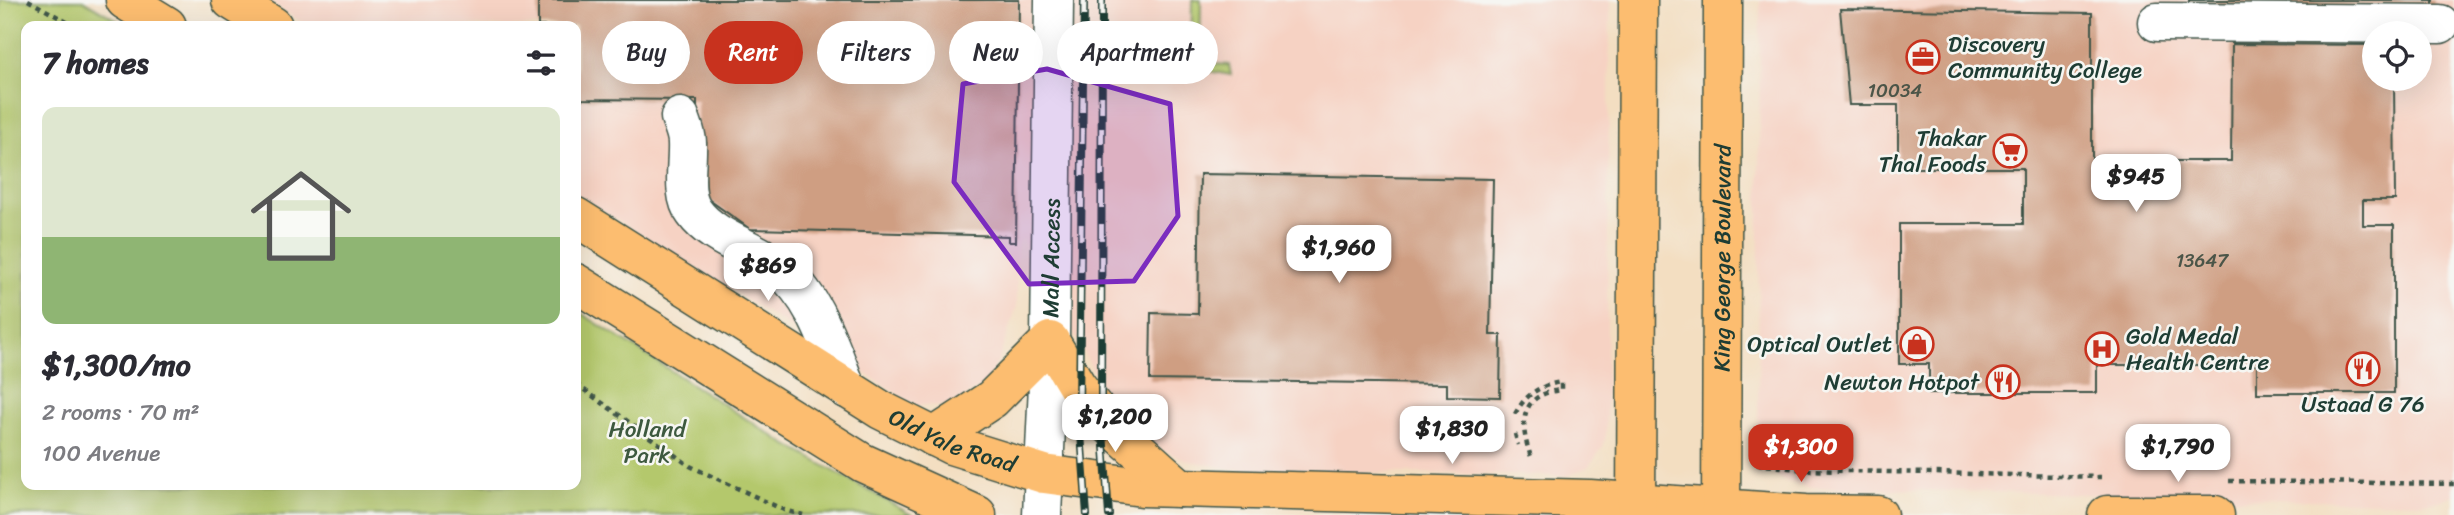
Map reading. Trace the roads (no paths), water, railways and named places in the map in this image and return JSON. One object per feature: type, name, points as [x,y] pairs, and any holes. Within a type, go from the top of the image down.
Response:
[{"type":"main road","points":[[125,0],[159,21]]},
{"type":"main road","points":[[231,0],[265,21]]},
{"type":"main road","points":[[1636,509],[1638,0]]},
{"type":"main road","name":"King George Boulevard","points":[[1721,512],[1723,0]]},
{"type":"main road","name":"Old Yale Road","points":[[581,220],[847,389],[934,437],[1044,474],[1090,482],[1180,488],[1636,509],[1878,515]]},
{"type":"main road","points":[[581,286],[854,457],[891,478],[977,515]]},
{"type":"main road","points":[[934,437],[992,399],[1050,341],[1077,386],[1101,417],[1180,488]]},
{"type":"main road","points":[[2107,515],[2215,515]]},
{"type":"lane","name":"Mall Access","points":[[1042,515],[1050,341],[1054,0]]},
{"type":"lane","points":[[2157,22],[2440,24]]},
{"type":"lane","points":[[680,117],[687,139],[687,193],[692,210],[702,221],[779,268],[810,304],[847,389]]},
{"type":"railway","points":[[1084,0],[1079,407],[1087,515]]},
{"type":"railway","points":[[1102,0],[1101,404],[1109,515]]},
{"type":"place","name":"Discovery Community College","points":[[1923,57]]},
{"type":"place","name":"Thakar Thal Foods","points":[[2010,151]]},
{"type":"place","name":"Optical Outlet","points":[[1917,344]]},
{"type":"place","name":"Gold Medal Health Centre","points":[[2102,349]]},
{"type":"place","name":"Ustaad G 76","points":[[2363,369]]},
{"type":"place","name":"Newton Hotpot","points":[[2003,382]]},
{"type":"park label","name":"Holland Park","points":[[647,442]]}]
